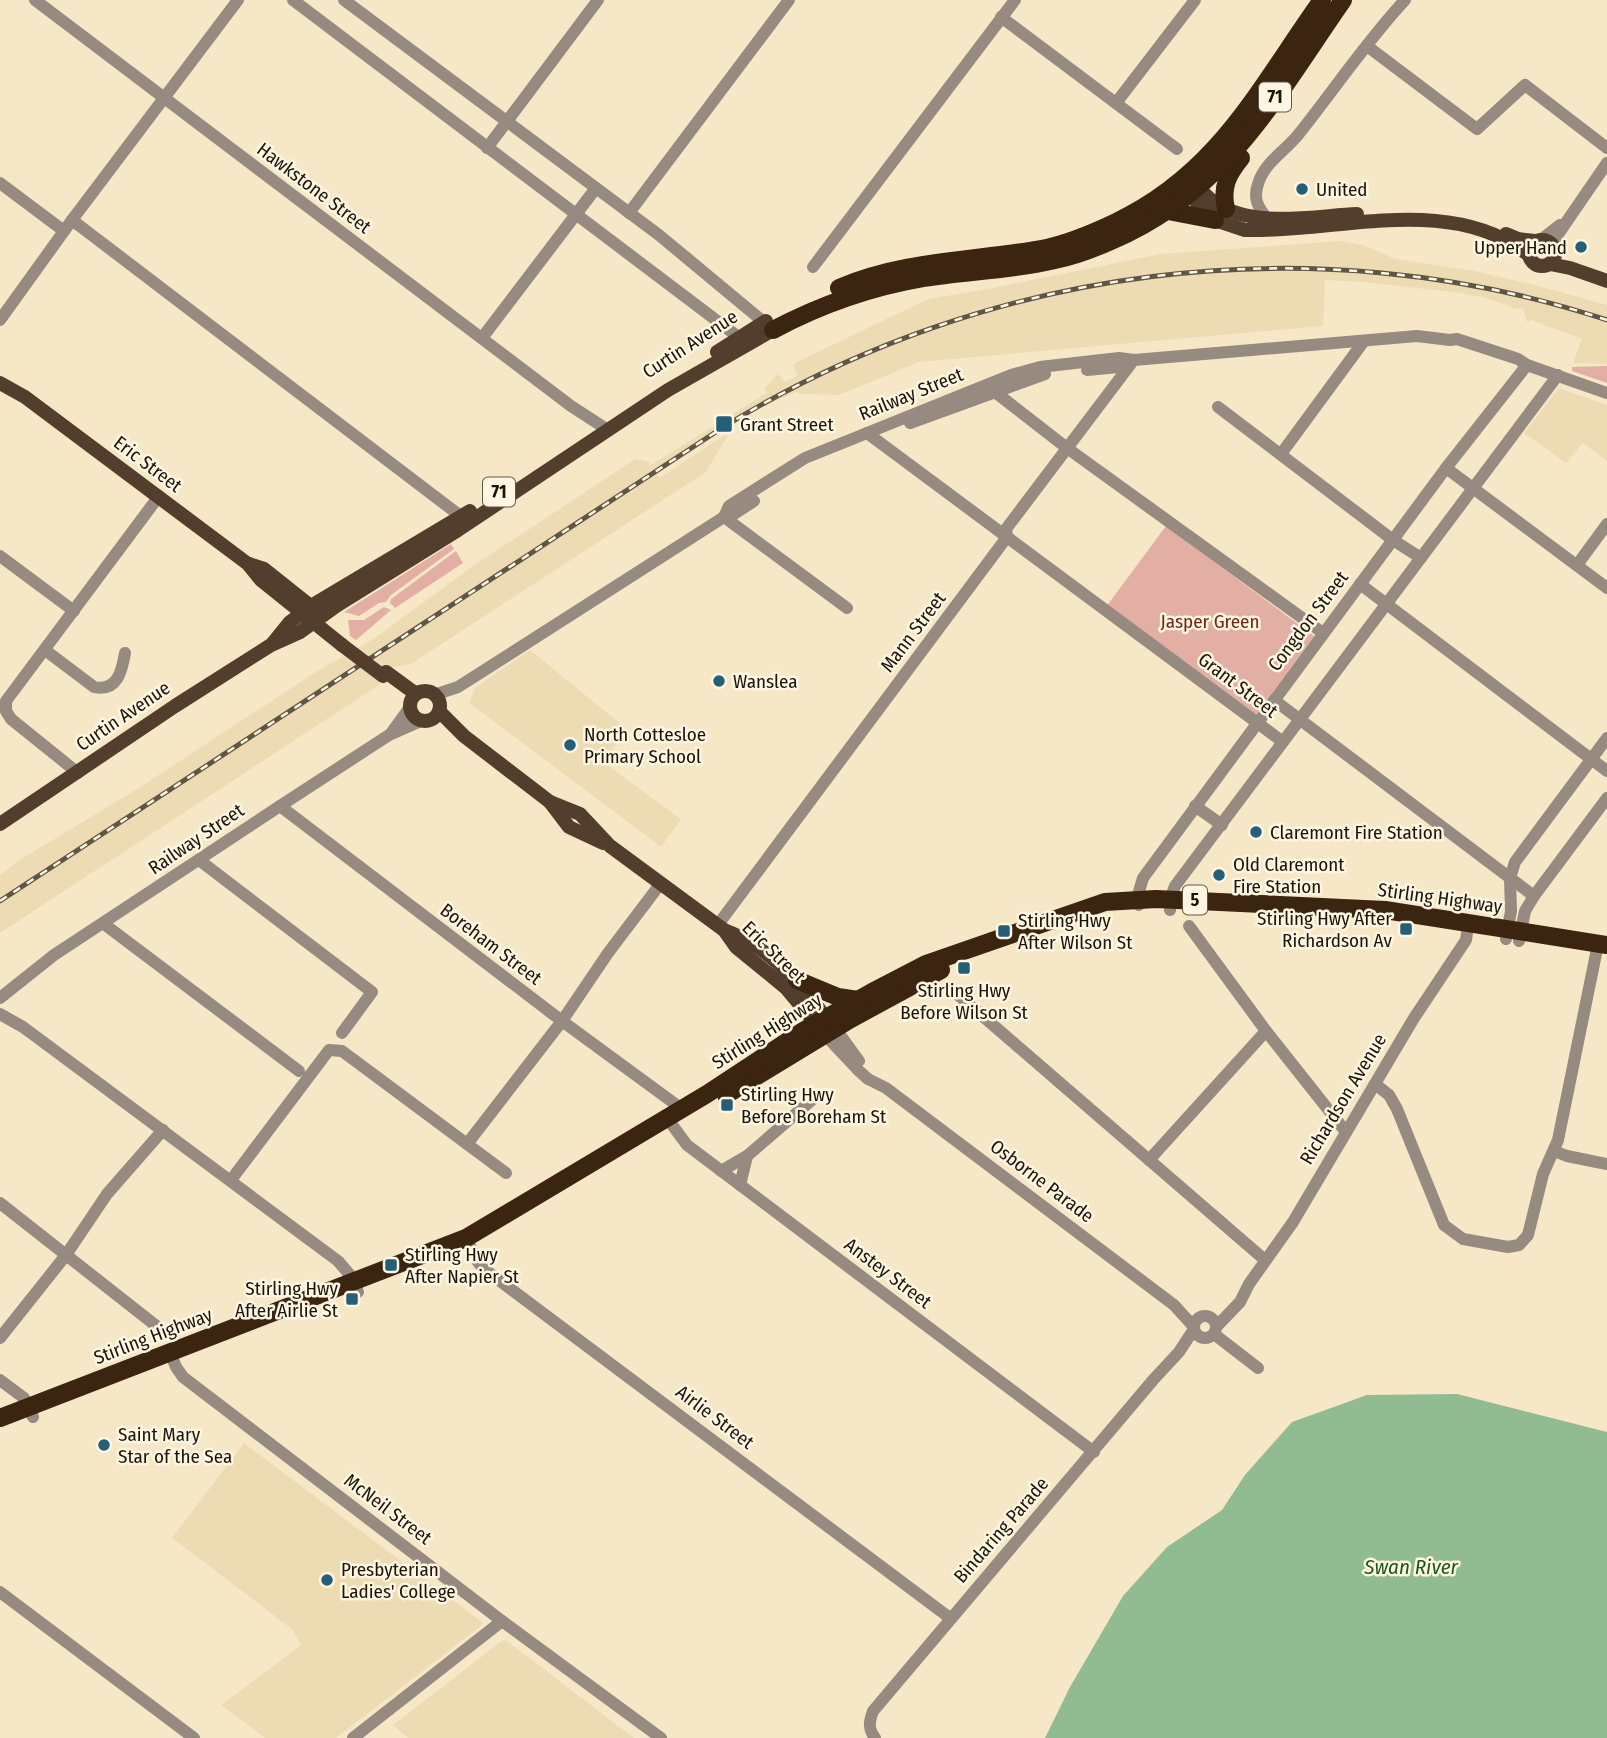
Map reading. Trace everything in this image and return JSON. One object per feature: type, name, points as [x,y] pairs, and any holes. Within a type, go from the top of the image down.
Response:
[{"type":"highway","name":"71","points":[[1189,186],[1226,161],[1263,114],[1343,0]]},
{"type":"highway","name":"71","points":[[1168,211],[1243,115],[1317,4]]},
{"type":"highway","points":[[1168,211],[1220,214],[1226,181],[1253,144],[1263,114]]},
{"type":"highway","name":"Curtin Avenue","points":[[770,326],[853,282],[925,263],[1043,248],[1090,234],[1189,186]]},
{"type":"highway","name":"Curtin Avenue","points":[[770,326],[851,295],[920,279],[1055,261],[1088,251],[1143,227],[1168,211]]},
{"type":"highway","name":"Stirling Highway","points":[[826,1026],[858,1000],[926,964],[1105,902],[1373,909],[1603,951]]},
{"type":"highway","name":"Stirling Highway","points":[[0,1429],[31,1412],[468,1243],[673,1114],[826,1026],[943,970],[1139,904]]},
{"type":"highway","name":"Stirling Highway","points":[[1171,905],[1374,919],[1467,933],[1514,935]]},
{"type":"highway","points":[[797,980],[812,984],[832,995],[858,1000]]},
{"type":"highway","name":"Stirling Highway","points":[[0,1418],[31,1412]]},
{"type":"main road","points":[[1189,186],[1220,214],[1245,230],[1287,223],[1426,210],[1474,220],[1518,239],[1546,243],[1564,257],[1607,272]]},
{"type":"main road","points":[[1220,214],[1268,218],[1287,223],[1436,219],[1472,228],[1515,245],[1538,265],[1550,264],[1570,268],[1607,281]]},
{"type":"main road","points":[[1530,256],[1530,248],[1546,243]]},
{"type":"main road","points":[[1546,243],[1555,257],[1550,264]]},
{"type":"main road","name":"Curtin Avenue","points":[[312,615],[770,326]]},
{"type":"main road","name":"Eric Street","points":[[0,374],[25,397],[248,564],[261,580],[312,615]]},
{"type":"main road","name":"Eric Street","points":[[0,383],[25,397]]},
{"type":"main road","name":"Curtin Avenue","points":[[0,824],[175,706],[271,645],[300,632],[312,615],[335,592],[466,519]]},
{"type":"main road","name":"Eric Street","points":[[248,564],[270,573],[312,615],[385,674],[413,700],[414,716],[434,710],[550,802],[580,814],[610,846],[721,928],[736,947],[786,988],[826,1026]]},
{"type":"main road","points":[[270,573],[278,572],[310,591],[335,592]]},
{"type":"main road","points":[[413,700],[427,691],[434,710]]},
{"type":"main road","name":"Eric Street","points":[[721,928],[744,937],[797,980],[826,1026]]},
{"type":"street","name":"Hawkstone Street","points":[[35,0],[602,430]]},
{"type":"street","points":[[0,320],[68,225],[238,0]]},
{"type":"street","points":[[293,0],[744,341]]},
{"type":"street","points":[[344,0],[629,213],[770,326]]},
{"type":"street","points":[[487,148],[598,0]]},
{"type":"street","points":[[629,213],[789,0]]},
{"type":"street","points":[[813,267],[1015,0]]},
{"type":"street","points":[[1116,103],[1195,0]]},
{"type":"street","points":[[1390,16],[1398,0]]},
{"type":"street","points":[[1268,218],[1258,207],[1256,196],[1262,173],[1296,137],[1405,0]]},
{"type":"street","points":[[1002,17],[1177,149]]},
{"type":"street","points":[[1367,46],[1477,130],[1525,85],[1607,148]]},
{"type":"street","points":[[1546,243],[1568,218],[1607,163]]},
{"type":"street","points":[[0,183],[68,225],[466,519]]},
{"type":"street","points":[[482,338],[596,188]]},
{"type":"street","name":"Railway Street","points":[[0,998],[24,977],[104,923],[390,735],[434,710],[458,687],[724,517],[729,506],[805,458],[989,388],[1043,374],[1119,367],[1134,360],[1417,336],[1450,341],[1457,347],[1516,366],[1527,365],[1607,393]]},
{"type":"street","points":[[1281,454],[1364,341]]},
{"type":"street","name":"Mann Street","points":[[721,928],[1007,537],[1006,529],[1134,360]]},
{"type":"street","name":"Congdon Street","points":[[1139,904],[1143,878],[1446,468],[1527,365]]},
{"type":"street","points":[[1171,905],[1175,886],[1558,375]]},
{"type":"street","points":[[989,388],[1067,449],[1323,633]]},
{"type":"street","points":[[1218,408],[1420,558]]},
{"type":"street","name":"Grant Street","points":[[870,435],[1283,742]]},
{"type":"street","points":[[1446,468],[1607,588]]},
{"type":"street","points":[[78,773],[11,719],[4,707],[159,496]]},
{"type":"street","points":[[724,517],[847,608]]},
{"type":"street","points":[[1577,565],[1607,524]]},
{"type":"street","points":[[0,556],[74,611]]},
{"type":"street","points":[[1360,584],[1607,771]]},
{"type":"street","points":[[45,650],[94,687],[106,688],[128,668],[125,653]]},
{"type":"street","name":"Railway Street","points":[[390,735],[413,700]]},
{"type":"street","name":"Grant Street","points":[[1274,700],[1534,896]]},
{"type":"street","points":[[1514,935],[1510,878],[1514,862],[1607,738]]},
{"type":"street","points":[[1514,935],[1534,896],[1607,799]]},
{"type":"street","name":"Boreham Street","points":[[280,806],[562,1021],[673,1114]]},
{"type":"street","points":[[1195,806],[1222,825]]},
{"type":"street","points":[[199,860],[372,992],[342,1033]]},
{"type":"street","points":[[467,1143],[562,1021],[608,953],[661,883]]},
{"type":"street","points":[[104,923],[299,1071]]},
{"type":"street","points":[[1189,926],[1266,1031],[1346,1132]]},
{"type":"street","name":"Richardson Avenue","points":[[1205,1327],[1249,1284],[1293,1222],[1414,1017],[1466,940],[1467,933]]},
{"type":"street","points":[[1375,1084],[1389,1095],[1397,1109],[1440,1220],[1453,1234],[1463,1239],[1514,1247],[1528,1235],[1543,1174],[1554,1151],[1603,951]]},
{"type":"street","name":"Railway Street","points":[[0,988],[24,977]]},
{"type":"street","points":[[949,987],[1265,1260]]},
{"type":"street","points":[[0,1006],[23,1027],[338,1261],[355,1286]]},
{"type":"street","points":[[0,1014],[23,1027]]},
{"type":"street","name":"Osborne Parade","points":[[826,1026],[868,1079],[886,1088],[1258,1368]]},
{"type":"street","points":[[1149,1160],[1266,1031]]},
{"type":"street","points":[[231,1180],[329,1050],[342,1051],[506,1173]]},
{"type":"street","points":[[721,1171],[747,1156],[813,1099]]},
{"type":"street","name":"Anstey Street","points":[[673,1114],[687,1145],[1094,1452]]},
{"type":"street","points":[[0,1338],[66,1255],[107,1194],[163,1130]]},
{"type":"street","points":[[1554,1151],[1607,1164]]},
{"type":"street","points":[[740,1185],[747,1156]]},
{"type":"street","points":[[0,1203],[164,1332]]},
{"type":"street","name":"Airlie Street","points":[[468,1243],[484,1269],[950,1618]]},
{"type":"street","name":"Bindaring Parade","points":[[875,1738],[870,1730],[873,1711],[1153,1380],[1205,1327]]},
{"type":"street","name":"McNeil Street","points":[[172,1357],[183,1377],[502,1621],[661,1738]]},
{"type":"street","points":[[0,1380],[20,1394],[31,1412]]},
{"type":"street","points":[[0,1592],[194,1738]]},
{"type":"street","points":[[353,1738],[502,1621]]},
{"type":"shaded area","points":[[1340,241],[1363,245],[1395,259],[1474,271],[1607,305],[1607,364],[1573,363],[1582,339],[1531,320],[1527,322],[1523,308],[1516,309],[1490,299],[1461,293],[1325,280],[1323,326],[919,362],[839,395],[796,392],[759,408],[656,473],[660,478],[728,435],[706,472],[411,664],[391,668],[381,678],[379,685],[0,933],[0,875],[18,861],[142,786],[314,673],[375,638],[470,568],[635,459],[647,461],[651,465],[767,393],[765,388],[778,374],[785,382],[793,378],[797,374],[793,366],[795,363],[928,299],[1160,254]]},
{"type":"shaded area","points":[[1559,388],[1607,405],[1607,461],[1583,443],[1566,463],[1524,433]]},
{"type":"shaded area","name":"North Cottesloe Primary School","points":[[530,650],[627,729],[603,762],[681,819],[661,847],[469,703],[475,688]]},
{"type":"shaded area","name":"Presbyterian Ladies' College","points":[[244,1443],[482,1622],[482,1625],[336,1738],[265,1738],[221,1705],[301,1645],[293,1630],[172,1538]]},
{"type":"shaded area","points":[[503,1640],[634,1738],[408,1738],[393,1725]]},
{"type":"green space","points":[[1607,366],[1607,383],[1572,371],[1572,367]]},
{"type":"green space","name":"Jasper Green","points":[[1166,526],[1314,636],[1254,717],[1106,607]]},
{"type":"green space","points":[[451,544],[454,549],[391,595],[386,602],[379,603],[359,616],[344,612]]},
{"type":"green space","points":[[456,551],[463,563],[395,608],[390,603],[391,599]]},
{"type":"green space","points":[[384,607],[391,610],[356,640],[350,636],[348,620],[364,620]]},
{"type":"water","name":"Swan River","points":[[1457,1394],[1607,1432],[1607,1738],[1045,1738],[1070,1687],[1123,1596],[1167,1547],[1222,1510],[1245,1475],[1292,1422],[1367,1395]]},
{"type":"railway","points":[[0,901],[725,426],[826,371],[932,328],[1042,296],[1154,276],[1268,268],[1382,273],[1495,290],[1607,320]]},
{"type":"place","name":"United","points":[[1302,189]]},
{"type":"place","name":"Upper Hand","points":[[1581,247]]},
{"type":"place","name":"Grant Street","points":[[724,424]]},
{"type":"place","name":"Wanslea","points":[[719,681]]},
{"type":"place","name":"North Cottesloe Primary School","points":[[570,745]]},
{"type":"place","name":"Claremont Fire Station","points":[[1256,832]]},
{"type":"place","name":"Old Claremont Fire Station","points":[[1219,875]]},
{"type":"place","name":"Stirling Hwy After Richardson Av","points":[[1406,929]]},
{"type":"place","name":"Stirling Hwy After Wilson St","points":[[1004,931]]},
{"type":"place","name":"Stirling Hwy Before Wilson St","points":[[964,968]]},
{"type":"place","name":"Stirling Hwy Before Boreham St","points":[[727,1105]]},
{"type":"place","name":"Stirling Hwy After Napier St","points":[[391,1265]]},
{"type":"place","name":"Stirling Hwy After Airlie St","points":[[352,1299]]},
{"type":"place","name":"Saint Mary Star of the Sea","points":[[104,1445]]},
{"type":"place","name":"Presbyterian Ladies' College","points":[[327,1580]]}]
